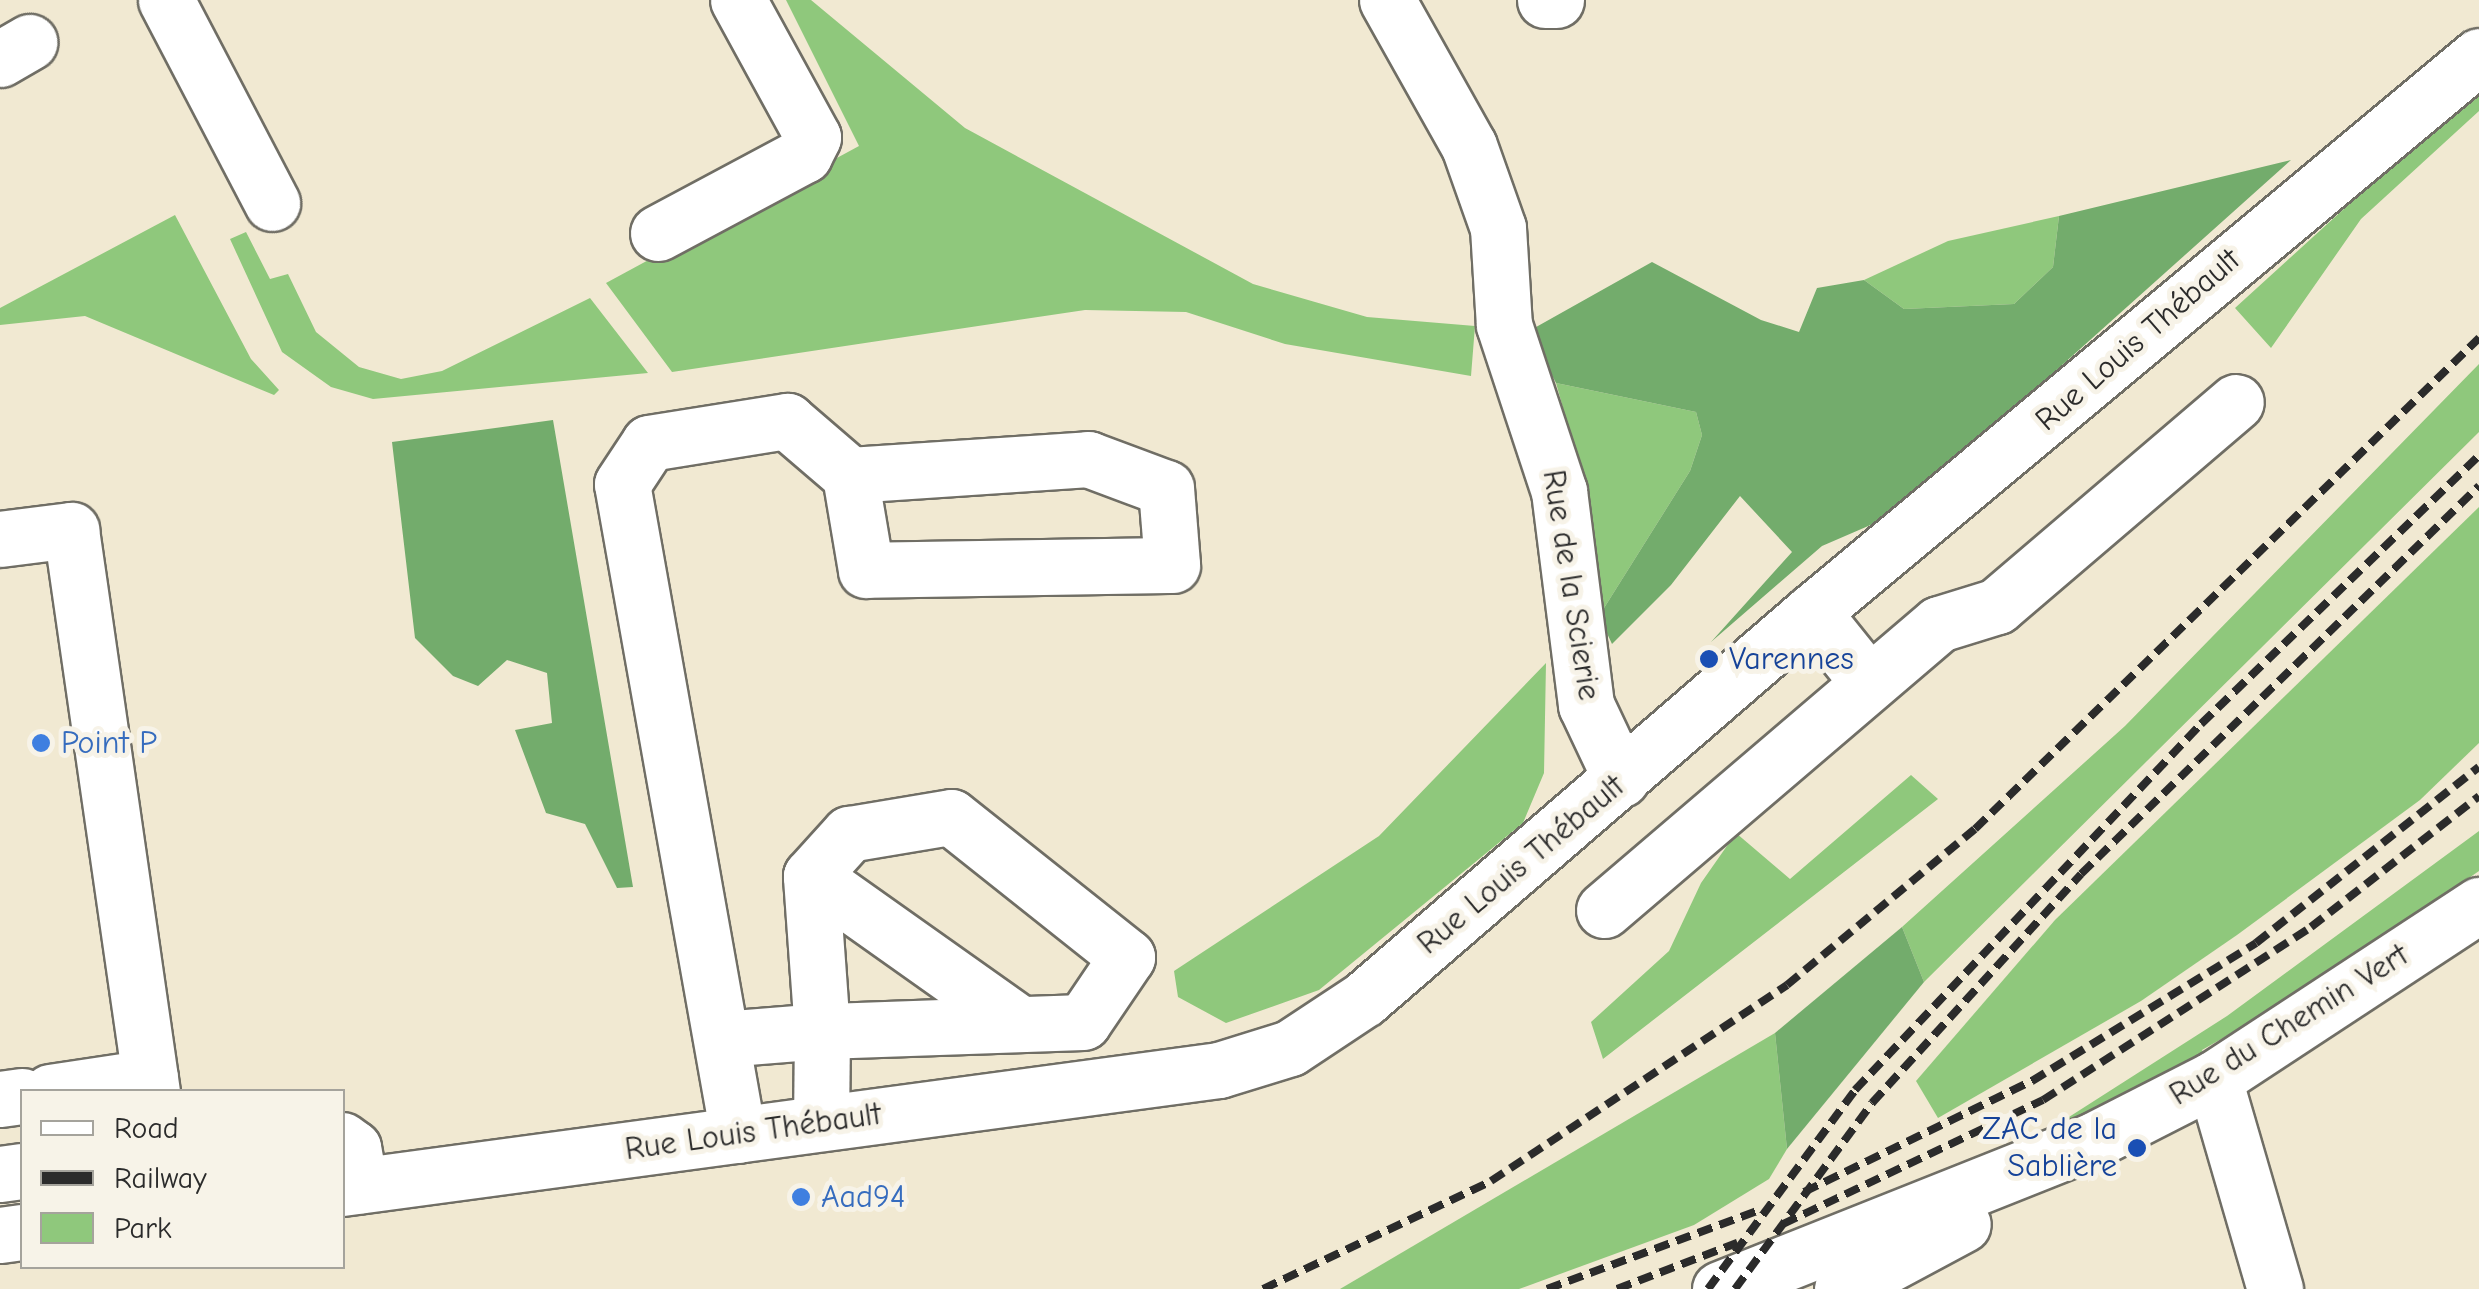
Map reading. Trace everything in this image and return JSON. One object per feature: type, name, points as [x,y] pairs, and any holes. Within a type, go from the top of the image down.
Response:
[{"type":"street","points":[[166,0],[272,203]]},
{"type":"street","points":[[658,233],[804,155],[814,137],[738,0]]},
{"type":"street","name":"Rue de la Scierie","points":[[1386,0],[1469,146],[1492,210],[1504,325],[1559,491],[1586,705],[1621,779]]},
{"type":"street","points":[[1545,0],[1556,0]]},
{"type":"street","name":"Rue Louis Thébault","points":[[348,1171],[738,1134],[1218,1070],[1290,1048],[1364,999],[1812,612],[2479,56]]},
{"type":"street","points":[[1604,910],[1939,624],[1997,606],[2236,402]]},
{"type":"street","points":[[738,1134],[622,484],[649,443],[786,421],[850,476],[866,570],[1172,565],[1166,488],[1088,459],[850,476]]},
{"type":"street","points":[[0,539],[71,530],[151,1084],[88,1089]]},
{"type":"street","points":[[1812,612],[1868,683]]},
{"type":"street","points":[[722,1039],[822,1031],[1082,1022],[1127,957],[950,817],[849,834],[811,876],[822,1031],[821,1123]]},
{"type":"street","points":[[811,876],[1020,1024]]},
{"type":"street","name":"Rue du Chemin Vert","points":[[1720,1289],[2096,1139],[2214,1079],[2479,905]]},
{"type":"street","points":[[2214,1079],[2275,1289]]},
{"type":"street","name":"Rue du Chemin Vert","points":[[1842,1289],[2023,1191],[2096,1139]]},
{"type":"green space","points":[[786,0],[811,0],[965,128],[1253,284],[1367,317],[1475,326],[1471,376],[1285,344],[1186,312],[1085,310],[672,372],[606,283],[859,146]]},
{"type":"green space","points":[[2479,86],[2479,111],[2361,219],[2271,348],[2235,308]]},
{"type":"green space","points":[[2291,160],[1896,514],[1822,546],[1711,642],[1792,552],[1740,496],[1671,585],[1612,644],[1599,616],[1690,471],[1702,435],[1696,412],[1556,383],[1529,331],[1652,262],[1761,320],[1799,332],[1817,288],[1864,280],[1904,309],[2014,304],[2053,267],[2059,216]]},
{"type":"green space","points":[[175,215],[251,359],[279,390],[274,395],[85,316],[0,325],[0,308]]},
{"type":"green space","points":[[2059,216],[2053,267],[2014,304],[1904,309],[1864,280],[1948,241]]},
{"type":"green space","points":[[246,232],[270,279],[288,274],[316,332],[359,367],[401,379],[442,371],[590,298],[648,373],[373,399],[331,387],[282,352],[230,239]]},
{"type":"green space","points":[[2479,364],[2479,432],[1924,982],[1902,927],[2125,726]]},
{"type":"green space","points":[[1556,383],[1696,412],[1702,435],[1690,471],[1599,616],[1577,458]]},
{"type":"green space","points":[[553,420],[633,887],[617,888],[585,824],[546,813],[515,730],[552,723],[547,673],[507,660],[478,686],[453,676],[415,638],[392,442]]},
{"type":"green space","points":[[2479,507],[2479,743],[2420,800],[2237,935],[2141,1001],[1938,1118],[1916,1081],[2055,920]]},
{"type":"green space","points":[[1546,663],[1544,773],[1523,823],[1319,990],[1226,1023],[1178,997],[1174,971],[1379,836]]},
{"type":"green space","points":[[1911,775],[1938,799],[1603,1059],[1591,1022],[1669,951],[1701,883],[1736,833],[1790,879]]},
{"type":"green space","points":[[2479,831],[2479,871],[2307,990],[2202,1050],[2206,1059],[1989,1159],[2058,1124],[2227,1016]]},
{"type":"green space","points":[[1902,927],[1924,982],[1787,1149],[1775,1033]]},
{"type":"green space","points":[[1775,1033],[1787,1149],[1769,1179],[1694,1225],[1519,1289],[1340,1289]]},
{"type":"railway","points":[[1263,1289],[1491,1181],[1787,985],[1975,829],[2479,338]]},
{"type":"railway","points":[[1708,1289],[1855,1090],[2201,724],[2479,456]]},
{"type":"railway","points":[[1735,1289],[1872,1103],[2081,874],[2479,486]]},
{"type":"railway","points":[[1804,1192],[2032,1081],[2256,943],[2479,767]]},
{"type":"railway","points":[[1783,1224],[2043,1100],[2311,927],[2479,796]]},
{"type":"railway","points":[[1547,1289],[1762,1209]]},
{"type":"railway","points":[[1617,1289],[1737,1243]]},
{"type":"place","name":"Varennes","points":[[1709,659]]},
{"type":"place","name":"Point P","points":[[41,743]]},
{"type":"place","name":"ZAC de la Sablière","points":[[2137,1148]]},
{"type":"place","name":"Aad94","points":[[801,1197]]}]
